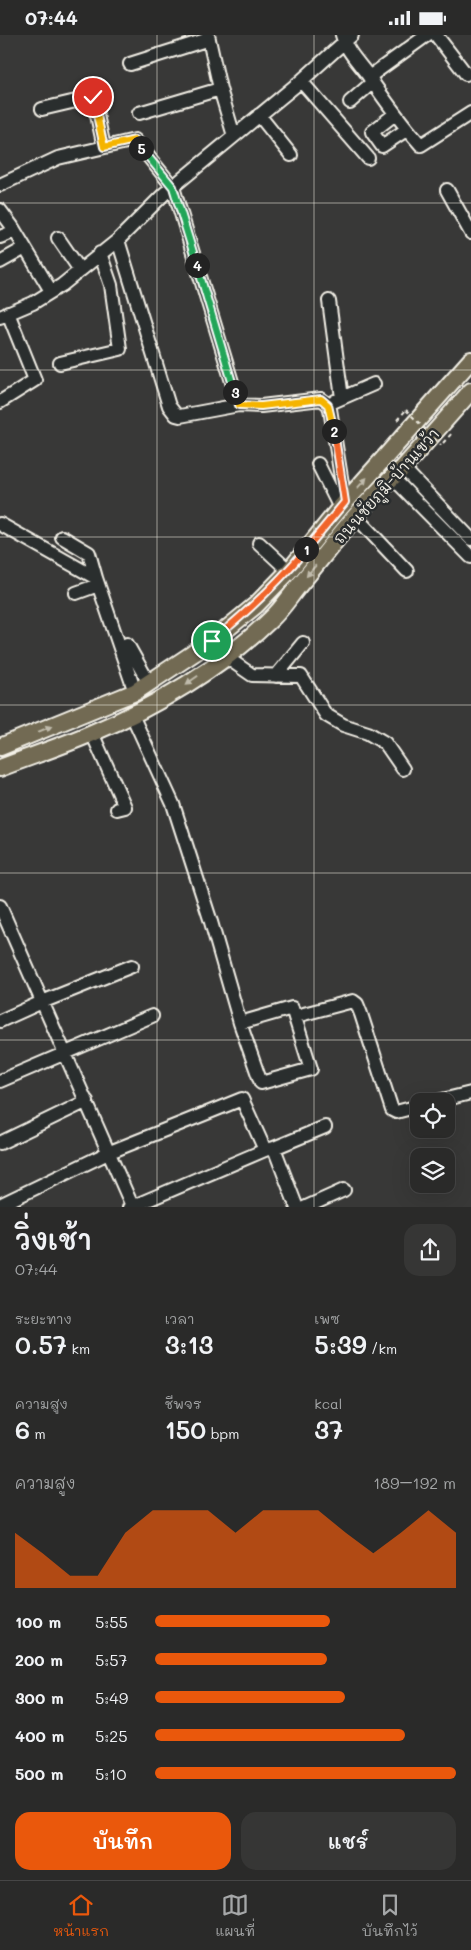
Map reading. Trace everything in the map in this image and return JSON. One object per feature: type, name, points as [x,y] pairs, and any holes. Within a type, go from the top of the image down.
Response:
[{"type":"main road","name":"ถนนชัยภูมิ-บ้านเขว้า","points":[[0,747],[135,691],[212,641],[256,605],[289,571],[342,505],[471,360]]},
{"type":"main road","name":"ถนนชัยภูมิ-บ้านเขว้า","points":[[0,768],[92,733],[132,715],[184,686],[226,657],[271,619],[356,517],[468,401]]},
{"type":"street","points":[[350,102],[371,80],[427,35]]},
{"type":"street","points":[[436,35],[466,75]]},
{"type":"street","points":[[130,64],[208,37],[220,89],[234,136]]},
{"type":"street","points":[[0,402],[35,380],[2,316],[34,303],[62,285],[118,240],[173,187],[301,81],[346,38],[371,80],[406,130],[421,145],[471,113]]},
{"type":"street","points":[[301,81],[368,158]]},
{"type":"street","points":[[140,113],[220,89]]},
{"type":"street","points":[[42,109],[93,97],[104,147]]},
{"type":"street","points":[[395,113],[372,132],[382,146],[406,130]]},
{"type":"street","points":[[260,115],[291,155]]},
{"type":"street","points":[[0,185],[58,158],[135,140],[173,187],[239,405]]},
{"type":"street","points":[[447,190],[471,233]]},
{"type":"street","points":[[0,210],[15,231],[51,291]]},
{"type":"street","points":[[0,237],[15,231]]},
{"type":"street","points":[[58,238],[80,270]]},
{"type":"street","points":[[118,240],[169,406],[173,412],[180,416],[239,405],[261,406],[321,399],[328,405],[342,505]]},
{"type":"street","points":[[0,262],[25,247]]},
{"type":"street","points":[[60,363],[120,349],[111,285],[100,253]]},
{"type":"street","points":[[329,301],[342,398]]},
{"type":"street","points":[[328,405],[374,384]]},
{"type":"street","points":[[318,464],[342,505]]},
{"type":"street","points":[[398,473],[471,539]]},
{"type":"street","points":[[398,473],[471,557]]},
{"type":"street","points":[[356,517],[407,571]]},
{"type":"street","points":[[0,524],[97,581]]},
{"type":"street","points":[[62,537],[89,553],[135,691]]},
{"type":"street","points":[[259,543],[289,571]]},
{"type":"street","points":[[76,593],[97,581]]},
{"type":"street","points":[[276,676],[302,643]]},
{"type":"street","points":[[127,644],[149,683]]},
{"type":"street","points":[[226,657],[252,675],[301,676],[326,715],[343,725],[368,733],[385,743],[403,769]]},
{"type":"street","points":[[132,715],[173,804],[208,913],[240,1023],[261,1083],[311,1069],[292,1008],[240,1023]]},
{"type":"street","points":[[92,733],[125,807],[117,809]]},
{"type":"street","points":[[0,906],[110,1152],[132,1207],[325,1127]]},
{"type":"street","points":[[0,1021],[42,1002],[132,967]]},
{"type":"street","points":[[296,1016],[353,1001],[357,1004],[392,1111],[396,1112],[410,1108]]},
{"type":"street","points":[[0,1081],[152,1016]]},
{"type":"street","points":[[455,1097],[471,1093]]},
{"type":"street","points":[[0,1205],[110,1152],[242,1099],[270,1149],[297,1207]]},
{"type":"street","points":[[0,1143],[87,1101]]},
{"type":"street","points":[[304,1207],[344,1190]]},
{"type":"path","points":[[397,420],[406,411],[441,445],[453,433]]},
{"type":"route","points":[[93,97],[104,147],[135,140],[173,187],[239,405],[261,406],[321,399],[330,409],[345,502],[289,571],[256,605],[212,641]]}]
